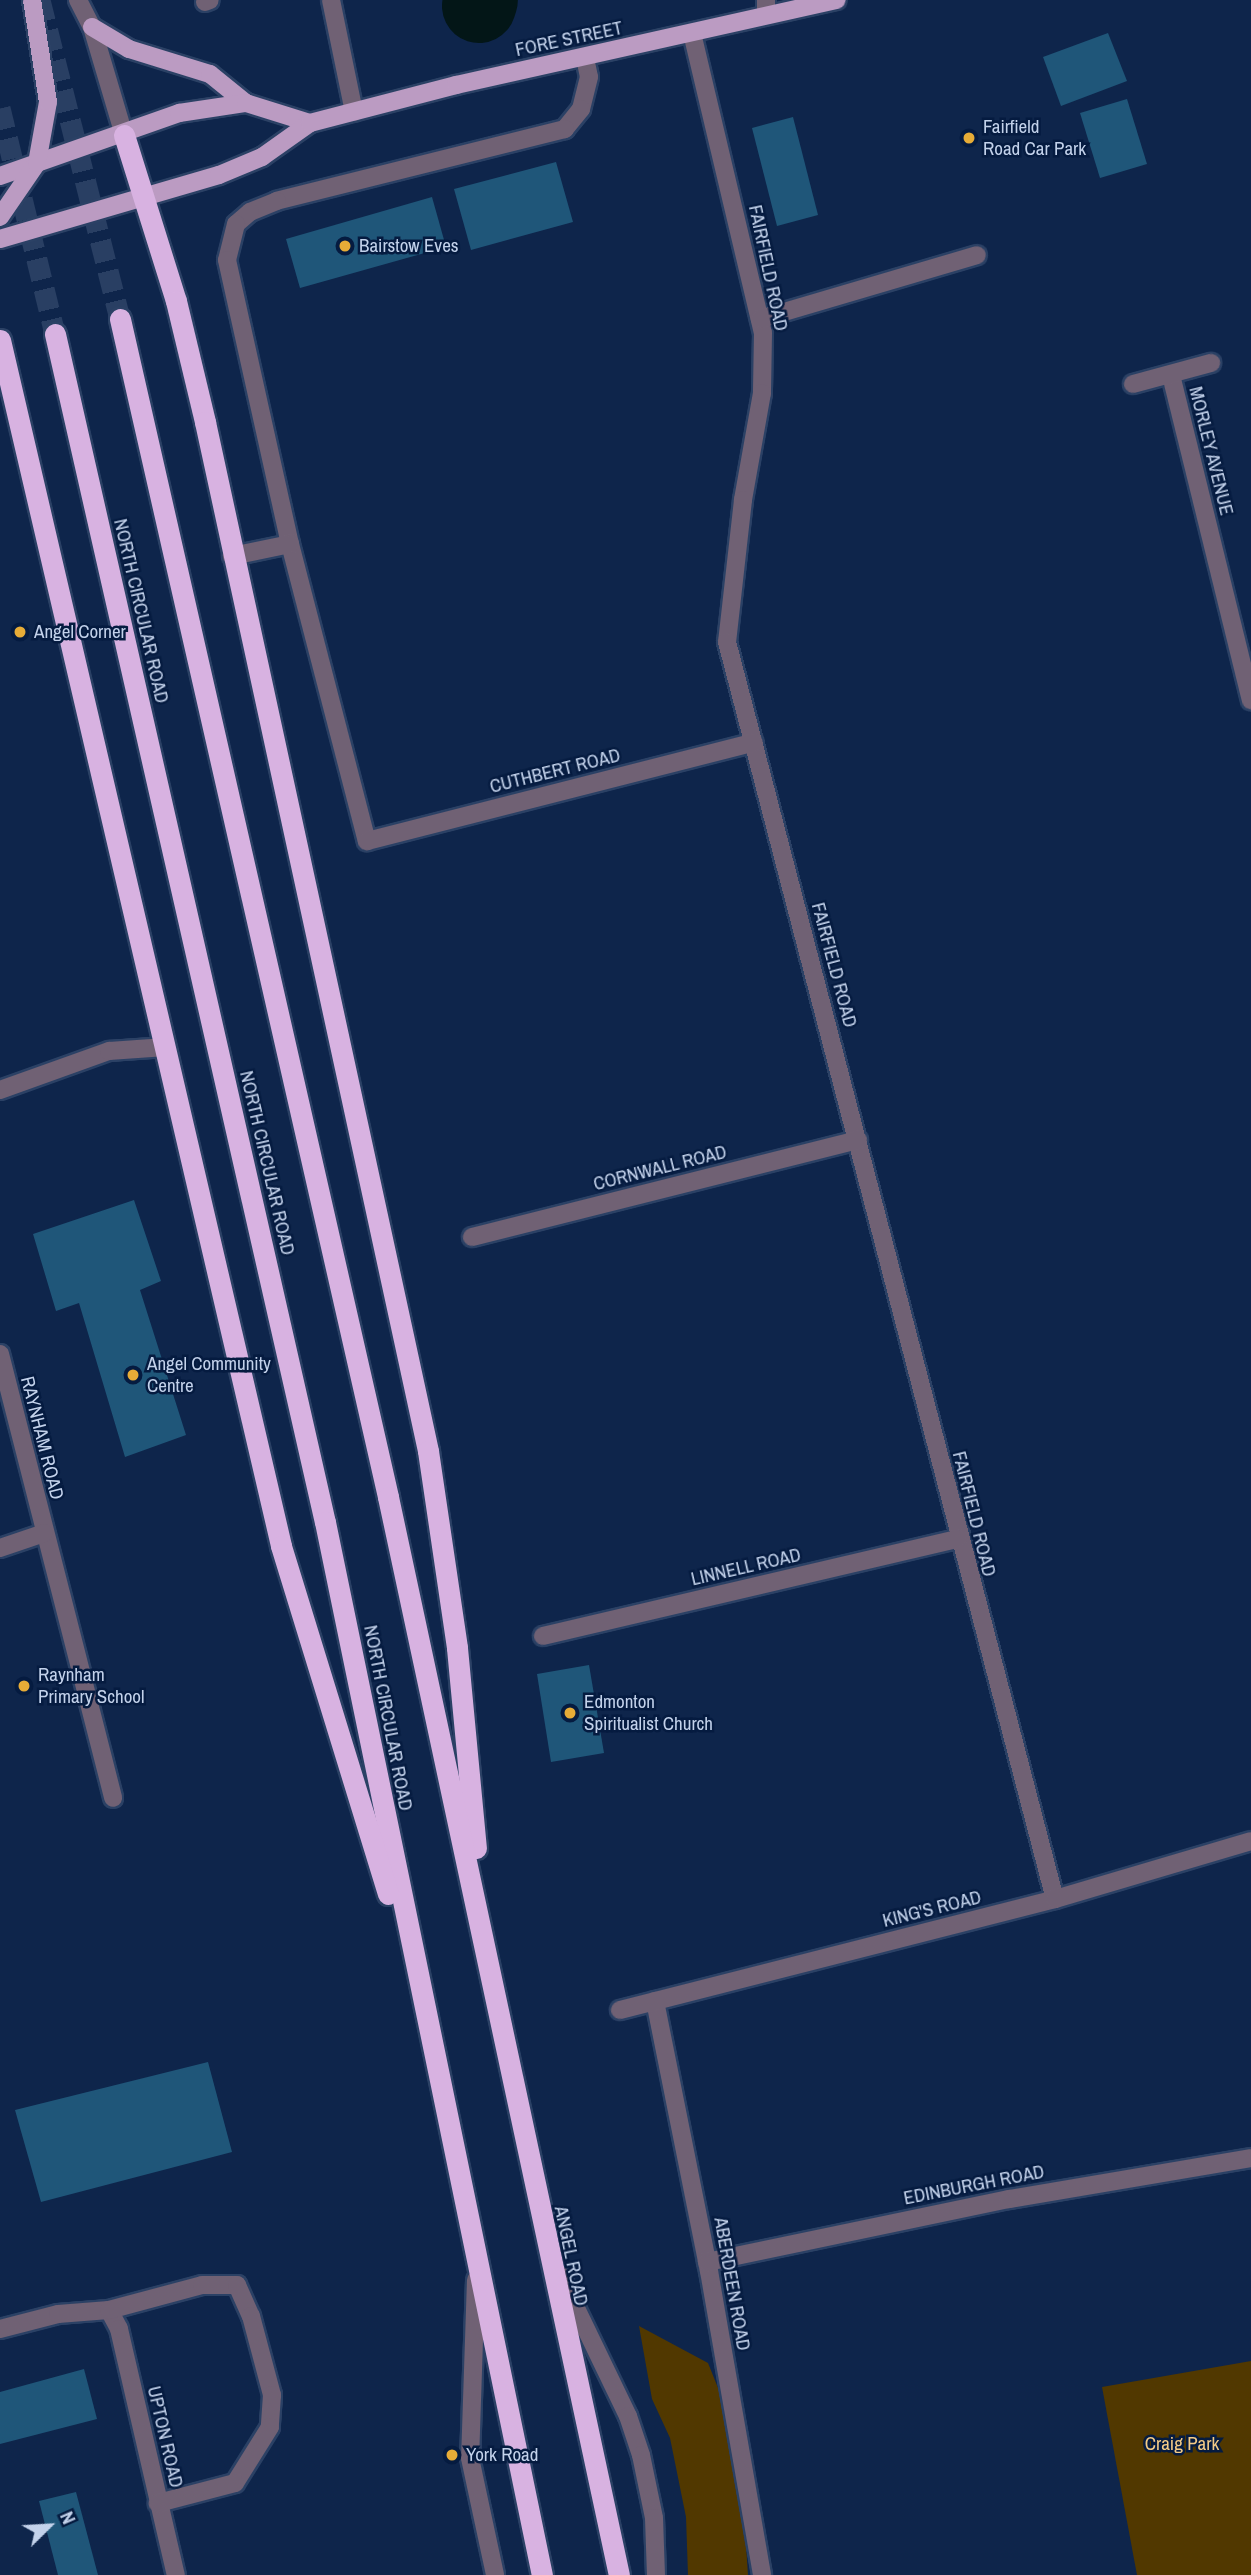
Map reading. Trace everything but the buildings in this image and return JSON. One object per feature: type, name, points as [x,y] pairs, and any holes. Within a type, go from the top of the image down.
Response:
[{"type":"highway","points":[[124,135],[176,300],[428,1451],[457,1648],[485,1945]]},
{"type":"highway","points":[[120,319],[388,1497],[485,1945]]},
{"type":"highway","name":"NORTH CIRCULAR ROAD","points":[[55,334],[325,1521],[423,2006]]},
{"type":"highway","points":[[0,340],[281,1546],[423,2006],[542,2575]]},
{"type":"highway","name":"ANGEL ROAD","points":[[485,1945],[545,2244],[619,2575]]},
{"type":"main road","points":[[0,217],[37,163],[48,102],[32,0]]},
{"type":"main road","name":"FORE STREET","points":[[0,239],[144,198],[262,157],[310,123],[692,33],[766,7],[837,0]]},
{"type":"main road","points":[[92,27],[129,49],[210,74],[246,103],[310,123]]},
{"type":"main road","points":[[0,176],[124,135],[179,113],[246,103]]},
{"type":"street","points":[[78,0],[92,27],[124,135]]},
{"type":"street","points":[[331,0],[354,112]]},
{"type":"street","name":"FAIRFIELD ROAD","points":[[692,33],[760,319],[762,393],[743,500],[727,642],[858,1140],[958,1539],[1055,1899]]},
{"type":"street","points":[[232,556],[290,544],[227,260],[236,224],[250,212],[277,201],[565,129],[581,108],[589,76],[585,58]]},
{"type":"street","points":[[760,319],[976,255]]},
{"type":"street","points":[[1133,384],[1211,363]]},
{"type":"street","name":"MORLEY AVENUE","points":[[1171,375],[1251,701]]},
{"type":"street","name":"CUTHBERT ROAD","points":[[290,544],[367,841],[754,742]]},
{"type":"street","points":[[0,1090],[108,1051],[166,1047]]},
{"type":"street","name":"CORNWALL ROAD","points":[[472,1237],[858,1140]]},
{"type":"street","name":"RAYNHAM ROAD","points":[[0,1354],[113,1798]]},
{"type":"street","points":[[0,1548],[44,1533]]},
{"type":"street","name":"LINNELL ROAD","points":[[543,1636],[958,1539]]},
{"type":"street","name":"KING'S ROAD","points":[[620,2010],[1055,1899],[1251,1841]]},
{"type":"street","name":"ABERDEEN ROAD","points":[[655,2001],[707,2262],[762,2575]]},
{"type":"street","name":"EDINBURGH ROAD","points":[[707,2262],[1009,2199],[1251,2158]]},
{"type":"street","points":[[545,2244],[628,2416],[641,2455],[654,2518],[656,2575]]},
{"type":"street","points":[[477,2256],[470,2458],[495,2575]]},
{"type":"street","points":[[0,2329],[58,2314],[109,2311],[202,2285],[237,2285],[251,2316],[268,2382],[270,2427],[235,2483],[158,2503]]},
{"type":"street","name":"UPTON ROAD","points":[[109,2311],[118,2329],[176,2575]]},
{"type":"green space","points":[[639,2326],[708,2363],[739,2440],[748,2575],[688,2575],[686,2517],[670,2438],[652,2399]]},
{"type":"green space","name":"Craig Park","points":[[1251,2361],[1251,2575],[1137,2575],[1102,2387]]},
{"type":"waterway","points":[[479,6],[481,0]]},
{"type":"tunnel","points":[[40,0],[120,319]]},
{"type":"tunnel","points":[[0,108],[55,334]]},
{"type":"place","name":"Fairfield Road Car Park","points":[[969,138]]},
{"type":"place","name":"Bairstow Eves","points":[[345,246]]},
{"type":"place","name":"Angel Corner","points":[[20,632]]},
{"type":"place","name":"Angel Community Centre","points":[[133,1375]]},
{"type":"place","name":"Raynham Primary School","points":[[24,1686]]},
{"type":"place","name":"Edmonton Spiritualist Church","points":[[570,1713]]},
{"type":"place","name":"York Road","points":[[452,2455]]}]
